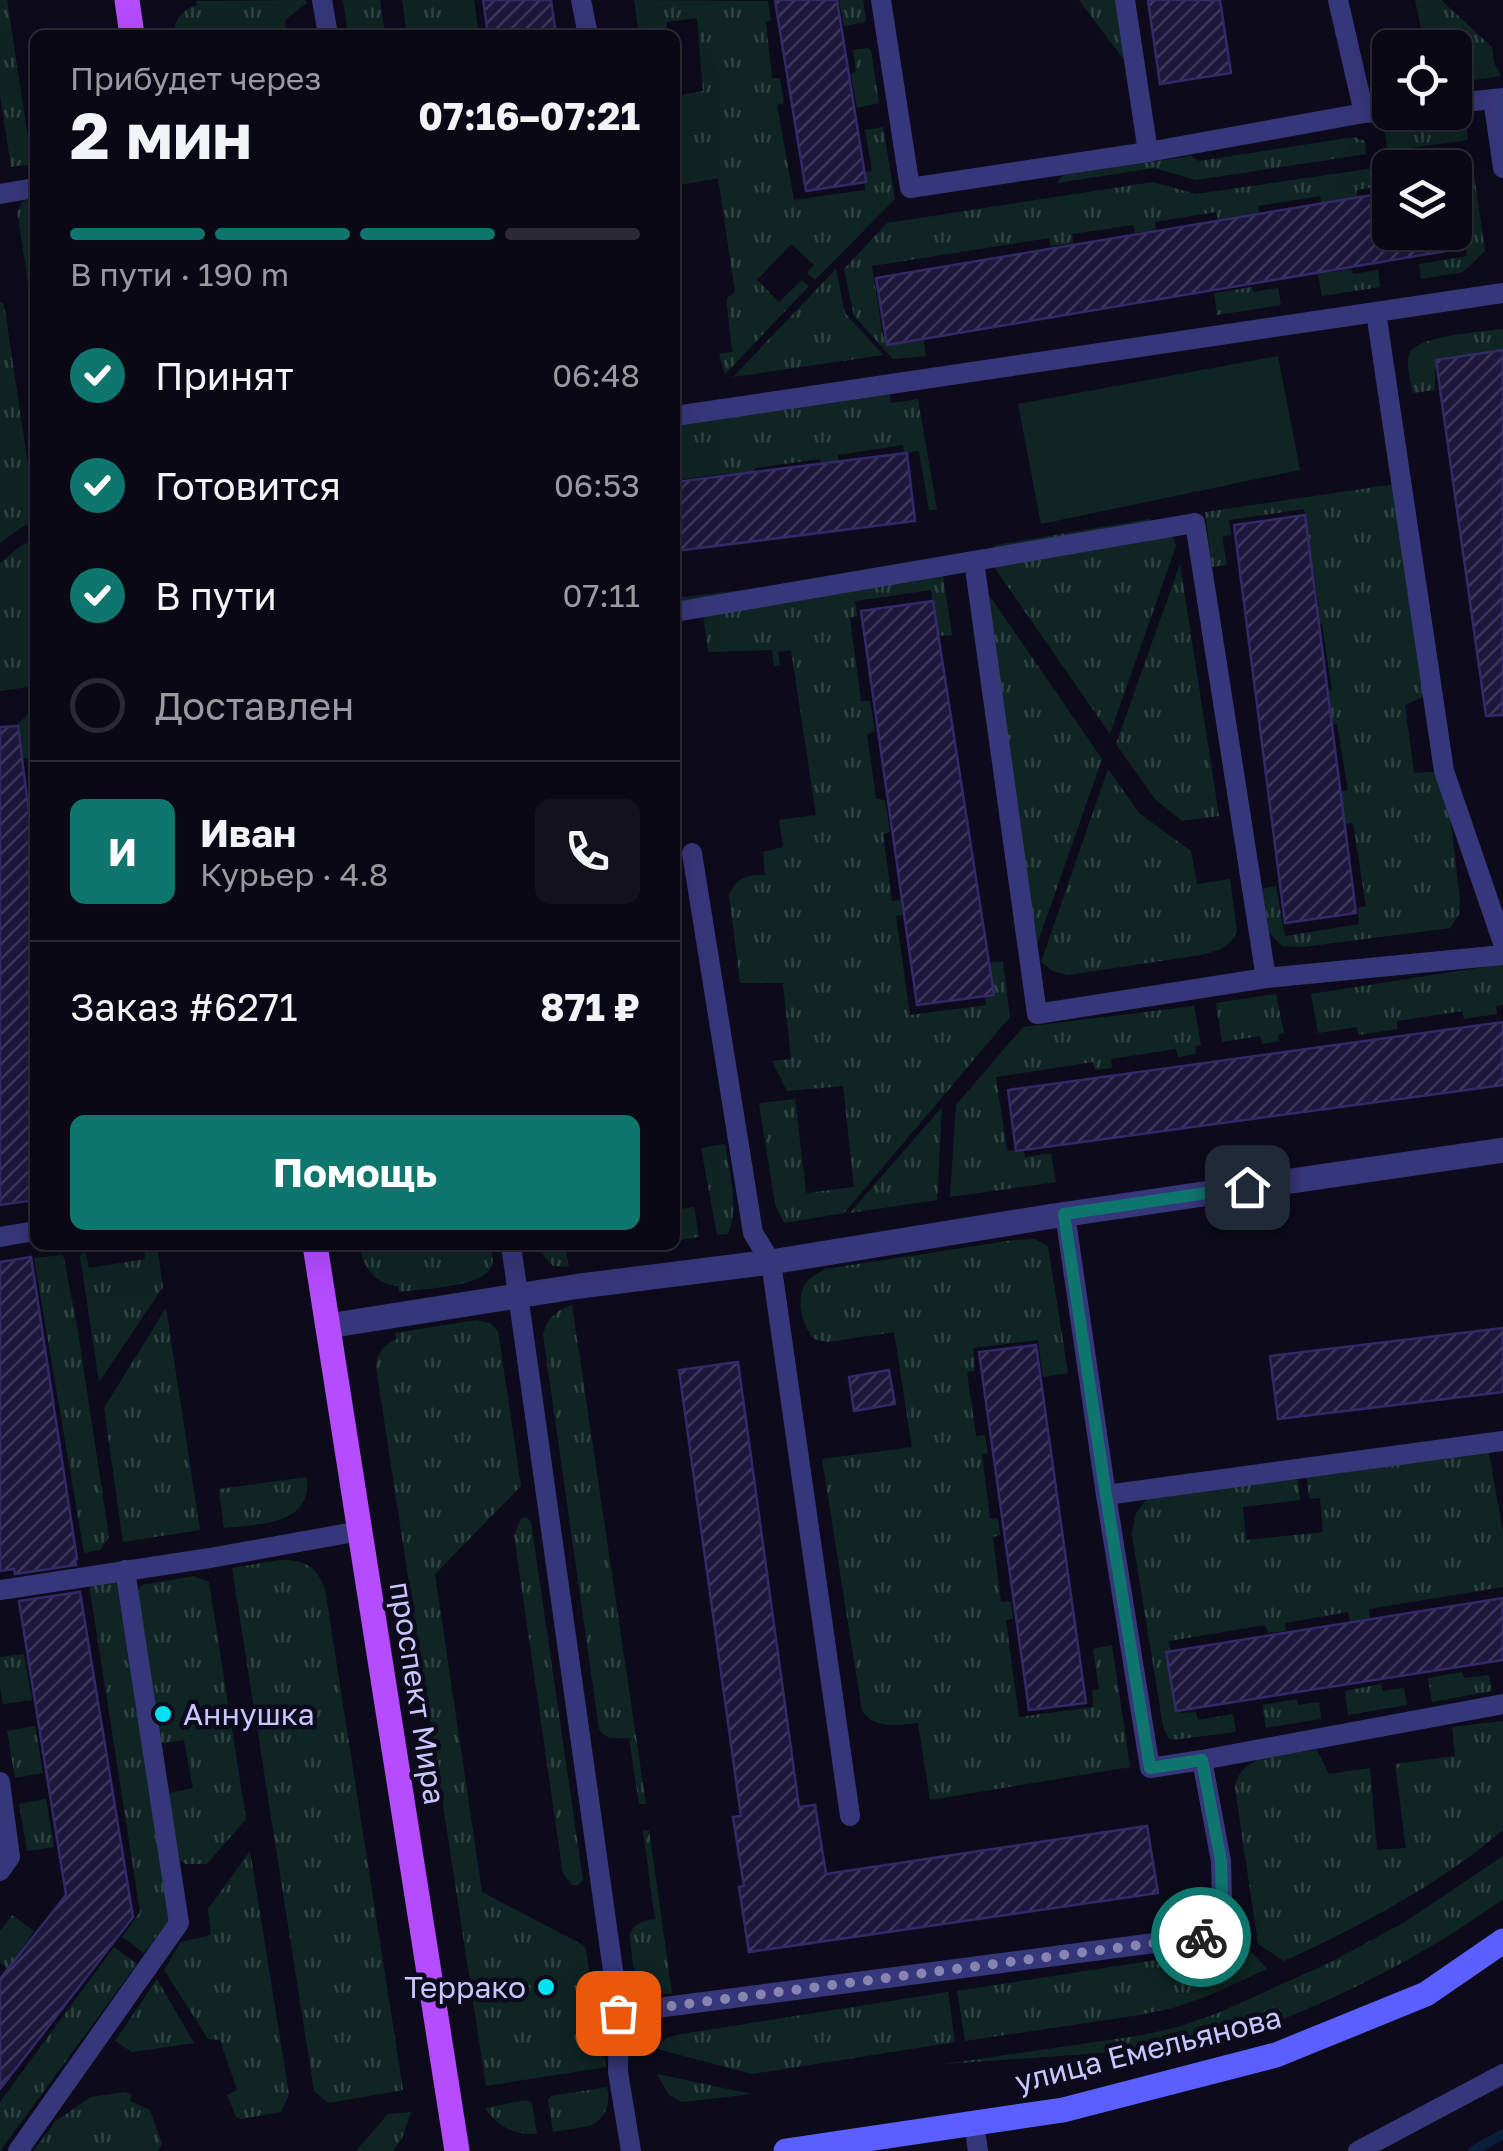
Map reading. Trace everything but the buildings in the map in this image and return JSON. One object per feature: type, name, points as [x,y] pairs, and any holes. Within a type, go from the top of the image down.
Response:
[{"type":"main road","points":[[127,0],[131,30]]},
{"type":"main road","name":"проспект Мира","points":[[317,1250],[458,2151]]},
{"type":"main road","name":"улица Емельянова","points":[[786,2151],[1063,2110],[1276,2054],[1426,1994],[1501,1948]]},
{"type":"street","points":[[328,1326],[1503,1150]]},
{"type":"lane","points":[[322,0],[327,30]]},
{"type":"lane","points":[[582,0],[587,30]]},
{"type":"lane","points":[[881,0],[910,188],[1372,113]]},
{"type":"lane","points":[[1125,0],[1148,152]]},
{"type":"lane","points":[[1338,0],[1364,114]]},
{"type":"lane","points":[[1472,101],[1498,98],[1503,168]]},
{"type":"lane","points":[[0,194],[30,189]]},
{"type":"lane","points":[[680,415],[1503,293]]},
{"type":"lane","points":[[1376,312],[1444,772],[1503,943]]},
{"type":"lane","points":[[680,611],[1195,523],[1266,978]]},
{"type":"lane","points":[[974,561],[1037,1014],[1266,978],[1503,954]]},
{"type":"lane","points":[[692,853],[753,1233],[771,1262],[850,1816]]},
{"type":"lane","points":[[1064,1214],[1150,1768],[1503,1704]]},
{"type":"lane","points":[[0,1238],[30,1233]]},
{"type":"lane","points":[[511,1250],[618,2013],[618,2072],[631,2151]]},
{"type":"lane","points":[[1106,1495],[1503,1441]]},
{"type":"lane","points":[[0,1590],[360,1530]]},
{"type":"lane","points":[[18,2151],[179,1923],[125,1570]]},
{"type":"lane","points":[[618,2013],[1223,1934],[1221,1861],[1202,1760]]},
{"type":"lane","points":[[0,1782],[10,1857],[0,1871]]},
{"type":"lane","points":[[1358,2151],[1503,2074]]},
{"type":"lane","points":[[974,2123],[978,2151]]},
{"type":"green space","points":[[0,0],[7,0],[30,164],[11,167],[0,95]]},
{"type":"green space","points":[[343,0],[380,0],[384,30],[347,30]]},
{"type":"green space","points":[[402,0],[474,0],[478,30],[406,30]]},
{"type":"green space","points":[[634,0],[768,1],[771,20],[766,22],[772,78],[780,78],[784,103],[777,105],[794,200],[865,190],[863,173],[872,171],[865,130],[883,127],[895,199],[815,280],[807,273],[814,265],[791,244],[757,280],[779,302],[802,280],[809,286],[725,374],[719,354],[732,352],[727,298],[735,292],[718,178],[680,185],[680,95],[703,91],[697,18],[667,22],[667,30],[638,30]]},
{"type":"green space","points":[[839,0],[863,0],[866,22],[844,26]]},
{"type":"green space","points":[[1079,0],[1118,0],[1128,65]]},
{"type":"green space","points":[[1415,0],[1441,0],[1492,47],[1501,76],[1472,80],[1472,30],[1421,30]]},
{"type":"green space","points":[[196,1],[307,3],[285,20],[286,30],[174,30],[183,12],[197,5]]},
{"type":"green space","points":[[868,48],[879,103],[857,108],[851,74],[856,72],[853,50]]},
{"type":"green space","points":[[1384,130],[1467,130],[1468,140],[1388,150]]},
{"type":"green space","points":[[1354,137],[1365,141],[1366,154],[1196,180],[1154,168],[1057,183],[1063,175],[1191,156],[1199,161]]},
{"type":"green space","points":[[1472,161],[1485,251],[1463,272],[1421,279],[1419,264],[1467,256],[1466,250],[1472,250]]},
{"type":"green space","points":[[1372,168],[1372,187],[1357,190],[1357,198],[1322,204],[1320,196],[1258,206],[1259,214],[1218,221],[1216,212],[1155,222],[1156,230],[1135,233],[1133,225],[1072,234],[1073,243],[1051,246],[1049,238],[872,266],[883,337],[898,335],[900,344],[924,340],[926,356],[893,359],[854,316],[844,269],[887,223],[1153,182],[1196,194]]},
{"type":"green space","points":[[30,200],[30,295],[17,210],[23,201]]},
{"type":"green space","points":[[836,269],[845,313],[883,355],[733,377]]},
{"type":"green space","points":[[1351,269],[1353,274],[1378,270],[1380,287],[1322,296],[1318,274]]},
{"type":"green space","points":[[1252,287],[1253,292],[1278,288],[1281,305],[1217,315],[1214,293]]},
{"type":"green space","points":[[0,302],[4,304],[30,478],[30,524],[0,543]]},
{"type":"green space","points":[[1503,329],[1503,358],[1435,369],[1435,390],[1413,393],[1408,362],[1416,347],[1438,338]]},
{"type":"green space","points":[[1278,356],[1300,470],[1041,524],[1018,404]]},
{"type":"green space","points":[[889,391],[891,403],[918,399],[937,510],[929,510],[919,451],[904,453],[903,445],[838,455],[838,464],[822,466],[820,459],[755,468],[755,476],[732,480],[730,473],[680,479],[680,423]]},
{"type":"green space","points":[[1396,484],[1425,696],[1405,705],[1414,773],[1436,773],[1446,781],[1459,914],[1450,928],[1303,947],[1282,946],[1269,933],[1262,889],[1276,886],[1285,936],[1359,924],[1358,908],[1366,906],[1353,823],[1345,824],[1340,792],[1348,790],[1337,724],[1329,725],[1324,691],[1332,690],[1322,624],[1313,624],[1311,609],[1319,607],[1304,509],[1229,520],[1231,535],[1222,537],[1227,565],[1212,567],[1205,512]]},
{"type":"green space","points":[[1149,519],[1166,529],[1176,546],[1110,734],[985,554],[996,545]]},
{"type":"green space","points":[[30,542],[30,687],[0,691],[0,563]]},
{"type":"green space","points":[[1180,564],[1219,816],[1182,821],[1155,799],[1116,744]]},
{"type":"green space","points":[[943,575],[952,635],[938,636],[931,590],[855,601],[857,616],[850,618],[861,701],[870,701],[875,731],[867,734],[876,799],[885,800],[890,832],[883,834],[892,901],[901,900],[903,915],[896,916],[910,1015],[986,1005],[988,963],[1003,961],[1010,1017],[844,1213],[784,1223],[775,1204],[759,1103],[795,1099],[806,1193],[854,1187],[843,1086],[787,1091],[772,1061],[791,1059],[783,983],[740,983],[729,895],[743,878],[765,875],[763,852],[783,847],[779,820],[816,815],[791,650],[778,652],[780,665],[774,666],[772,650],[708,652],[703,613],[680,615],[680,597],[835,579]]},
{"type":"green space","points":[[976,576],[1102,759],[1034,953]]},
{"type":"green space","points":[[30,712],[30,760],[0,749],[0,742]]},
{"type":"green space","points":[[1108,769],[1139,813],[1191,851],[1197,884],[1230,879],[1237,932],[1227,945],[1201,955],[1068,975],[1041,962]]},
{"type":"green space","points":[[1503,964],[1503,1005],[1496,1006],[1497,1014],[1464,1019],[1462,1011],[1397,1021],[1397,1029],[1359,1035],[1357,1027],[1318,1033],[1311,994]]},
{"type":"green space","points":[[1276,994],[1284,1033],[1278,1034],[1279,1041],[1262,1044],[1260,1036],[1222,1042],[1216,1003]]},
{"type":"green space","points":[[1194,1006],[1201,1045],[1195,1046],[1196,1054],[1178,1057],[1176,1049],[1111,1059],[1112,1068],[1095,1070],[1093,1062],[996,1077],[1007,1151],[1023,1149],[1025,1157],[1051,1153],[1056,1182],[950,1197],[956,1105],[1023,1027]]},
{"type":"green space","points":[[942,1107],[937,1200],[850,1213]]},
{"type":"green space","points":[[725,1144],[733,1213],[728,1234],[717,1235],[701,1148]]},
{"type":"green space","points":[[694,1207],[699,1237],[680,1240],[680,1209]]},
{"type":"green space","points":[[1035,1239],[1048,1246],[1068,1373],[1043,1377],[1038,1340],[973,1348],[975,1371],[967,1372],[976,1436],[985,1435],[988,1453],[982,1455],[990,1519],[998,1518],[1000,1535],[993,1537],[1001,1602],[1011,1601],[1013,1619],[1006,1620],[1019,1717],[1093,1707],[1092,1690],[1099,1689],[1093,1649],[1112,1645],[1130,1767],[930,1800],[918,1723],[881,1724],[862,1711],[822,1459],[912,1447],[894,1332],[828,1342],[814,1339],[804,1321],[802,1290],[825,1269]]},
{"type":"green space","points":[[144,1250],[158,1250],[163,1287],[99,1382],[80,1256],[85,1251],[89,1268],[145,1259]]},
{"type":"green space","points":[[361,1250],[492,1250],[493,1257],[490,1269],[475,1280],[399,1292],[398,1286],[382,1282],[371,1273]]},
{"type":"green space","points":[[539,1250],[566,1250],[569,1267],[553,1266]]},
{"type":"green space","points":[[62,1255],[78,1332],[109,1537],[100,1550],[84,1553],[34,1258]]},
{"type":"green space","points":[[572,1305],[646,1804],[639,1804],[629,1738],[608,1737],[599,1729],[543,1334],[553,1315]]},
{"type":"green space","points":[[166,1308],[200,1530],[123,1542],[104,1408]]},
{"type":"green space","points":[[476,1320],[490,1323],[498,1331],[521,1486],[435,1574],[482,1892],[585,1946],[606,2067],[486,2086],[376,1367],[382,1349],[397,1339],[395,1333]]},
{"type":"green space","points":[[1487,1442],[1503,1532],[1503,1587],[1369,1609],[1370,1618],[1350,1621],[1348,1612],[1285,1623],[1286,1631],[1268,1633],[1265,1625],[1169,1641],[1181,1713],[1196,1712],[1198,1720],[1233,1714],[1236,1732],[1168,1738],[1132,1535],[1135,1515],[1147,1499],[1297,1473],[1300,1500],[1243,1507],[1246,1540],[1323,1532],[1320,1498],[1309,1499],[1306,1471]]},
{"type":"green space","points":[[307,1477],[307,1493],[292,1514],[267,1523],[224,1528],[219,1489]]},
{"type":"green space","points":[[521,1518],[531,1522],[583,1880],[578,1885],[572,1885],[563,1874],[514,1535]]},
{"type":"green space","points":[[280,1560],[308,1566],[325,1589],[403,2090],[328,2103],[314,2091],[232,1568]]},
{"type":"green space","points":[[194,1576],[209,1582],[246,1819],[207,1864],[185,1864],[174,1856],[164,1794],[193,1788],[184,1740],[156,1744],[133,1598],[142,1585]]},
{"type":"green space","points":[[116,1581],[170,1919],[144,1953],[122,1937],[140,1912],[89,1584]]},
{"type":"green space","points":[[24,1654],[32,1700],[3,1704],[0,1657]]},
{"type":"green space","points":[[1462,1672],[1464,1678],[1489,1675],[1492,1691],[1432,1702],[1428,1678]]},
{"type":"green space","points":[[1381,1684],[1383,1691],[1404,1688],[1407,1705],[1348,1715],[1345,1691]]},
{"type":"green space","points":[[1297,1699],[1298,1705],[1319,1702],[1321,1719],[1266,1728],[1262,1705]]},
{"type":"green space","points":[[1503,1721],[1503,1830],[1426,1886],[1312,1948],[1284,1961],[1258,1944],[1235,1788],[1246,1767],[1267,1757],[1317,1750],[1329,1774],[1370,1768],[1377,1850],[1406,1848],[1395,1764],[1455,1756],[1452,1727]]},
{"type":"green space","points":[[35,1726],[43,1773],[15,1778],[7,1731]]},
{"type":"green space","points":[[46,1799],[54,1847],[27,1851],[19,1804]]},
{"type":"green space","points":[[643,1830],[649,1830],[672,1993],[649,1991],[642,1986],[633,1961],[632,1930],[655,1919]]},
{"type":"green space","points":[[250,1851],[289,2094],[281,2112],[241,2119],[236,2117],[227,2095],[237,2090],[220,2040],[208,2039],[164,1970],[181,1942],[211,1935],[208,1909]]},
{"type":"green space","points":[[1503,1856],[1503,1899],[1400,1964],[1253,2031],[1215,2045],[945,2064],[1143,2035],[1218,2013],[1331,1962],[1403,1923]]},
{"type":"green space","points":[[12,1915],[34,1931],[8,1969],[0,1963],[0,1931]]},
{"type":"green space","points":[[1246,1946],[1267,1969],[1173,2008],[965,2041],[957,1991]]},
{"type":"green space","points":[[114,1947],[137,1964],[0,2151],[0,2102]]},
{"type":"green space","points":[[157,1979],[194,2043],[132,2052],[115,2041]]},
{"type":"green space","points":[[948,1992],[955,2042],[752,2074],[657,2049],[666,2038],[682,2034]]},
{"type":"green space","points":[[657,2074],[752,2094],[682,2102],[669,2095]]},
{"type":"green space","points":[[607,2087],[606,2110],[600,2118],[590,2126],[553,2132],[548,2100],[551,2096]]},
{"type":"green space","points":[[132,2094],[130,2101],[150,2110],[162,2144],[158,2151],[33,2151],[56,2121],[91,2097]]},
{"type":"green space","points":[[527,2100],[532,2103],[537,2134],[507,2128],[485,2108]]},
{"type":"green space","points":[[411,2112],[393,2151],[356,2151],[388,2114]]},
{"type":"waterway","points":[[1473,2151],[1503,2134]]},
{"type":"way so far","points":[[618,2013],[1201,1937]]},
{"type":"place","name":"Аннушка","points":[[163,1714]]},
{"type":"place","name":"Террако","points":[[546,1987]]},
{"type":"route","points":[[1201,1937],[1223,1934],[1221,1861],[1202,1760],[1150,1768],[1064,1214],[1247,1187]]}]
